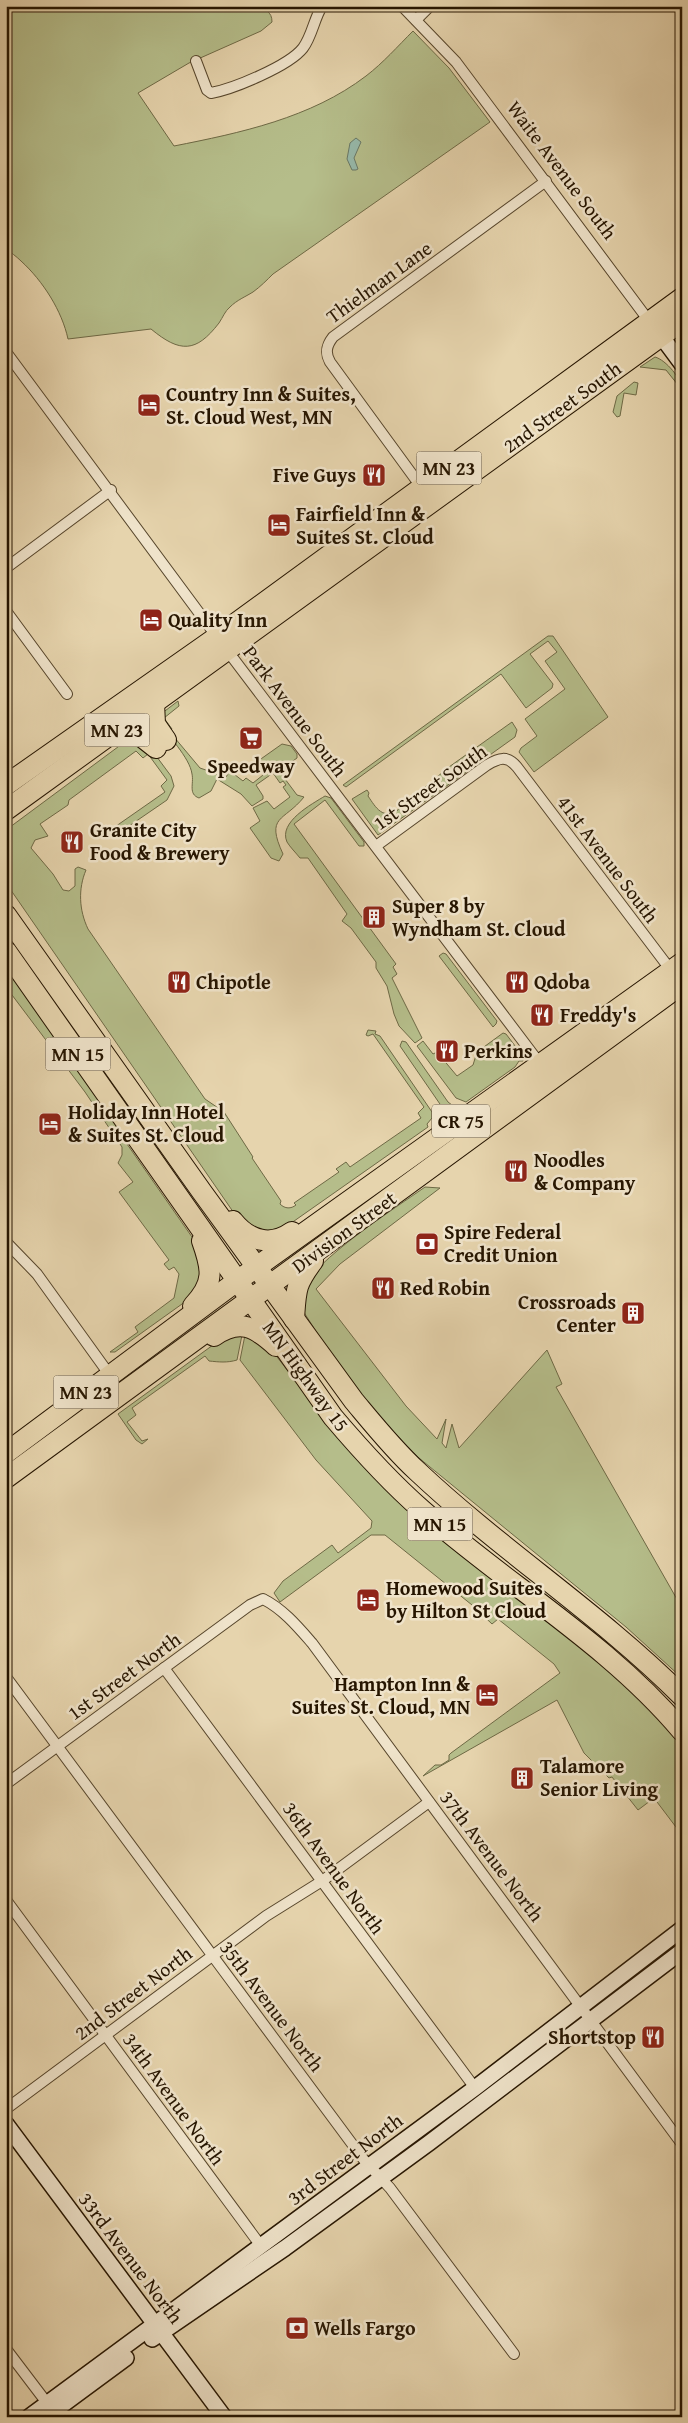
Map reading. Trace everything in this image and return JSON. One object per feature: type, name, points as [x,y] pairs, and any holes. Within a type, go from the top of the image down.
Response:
[{"type":"highway","name":"2nd Street South","points":[[6,784],[60,746],[222,643],[655,328],[682,298]]},
{"type":"highway","name":"2nd Street South","points":[[6,810],[154,703],[222,643],[422,488],[655,328],[682,321]]},
{"type":"highway","points":[[115,732],[137,733],[161,744],[155,724],[154,703]]},
{"type":"highway","name":"MN Highway 15","points":[[6,915],[270,1286],[354,1401],[383,1436],[417,1471],[622,1640],[682,1696]]},
{"type":"highway","name":"MN Highway 15","points":[[6,951],[333,1417],[398,1488],[423,1511],[609,1660],[664,1710],[682,1731]]},
{"type":"highway","name":"Division Street","points":[[6,1453],[109,1374],[364,1189],[541,1065],[679,975]]},
{"type":"highway","name":"Division Street","points":[[6,1478],[324,1247],[679,975]]},
{"type":"highway","points":[[202,1192],[242,1231],[253,1238],[269,1242],[287,1235],[336,1200],[364,1189]]},
{"type":"highway","points":[[166,1333],[200,1299],[210,1279],[210,1261],[194,1221]]},
{"type":"highway","points":[[294,1319],[296,1287],[300,1278],[324,1247]]},
{"type":"highway","points":[[156,1368],[181,1360],[229,1327],[239,1326],[255,1329],[263,1334],[296,1365]]},
{"type":"main road","name":"Waite Avenue South","points":[[655,328],[682,364]]},
{"type":"main road","name":"3rd Street North","points":[[29,2417],[51,2412],[261,2246],[368,2165],[475,2088],[682,1929]]},
{"type":"main road","name":"3rd Street North","points":[[158,2328],[285,2248],[682,1951]]},
{"type":"main road","name":"33rd Avenue North","points":[[6,2124],[224,2417]]},
{"type":"street","points":[[196,61],[207,90],[211,93],[272,70],[294,58],[303,47],[322,6]]},
{"type":"street","name":"Waite Avenue South","points":[[402,6],[456,62],[655,328]]},
{"type":"street","points":[[416,20],[430,6]]},
{"type":"street","name":"Thielman Lane","points":[[422,488],[330,362],[327,356],[328,343],[332,337],[546,181]]},
{"type":"street","name":"Park Avenue South","points":[[6,352],[222,643],[541,1065]]},
{"type":"street","points":[[6,568],[110,490]]},
{"type":"street","points":[[6,611],[67,694]]},
{"type":"street","name":"1st Street South","points":[[376,846],[487,765],[504,758]]},
{"type":"street","name":"41st Avenue South","points":[[504,758],[517,767],[679,975]]},
{"type":"street","points":[[6,1242],[37,1274],[109,1374]]},
{"type":"street","name":"1st Street North","points":[[6,1784],[250,1605],[263,1599]]},
{"type":"street","name":"37th Avenue North","points":[[263,1599],[283,1613],[305,1635],[682,2144]]},
{"type":"street","name":"36th Avenue North","points":[[164,1668],[475,2088]]},
{"type":"street","name":"35th Avenue North","points":[[6,1677],[368,2165],[382,2177],[514,2354]]},
{"type":"street","name":"2nd Street North","points":[[6,2109],[266,1916],[322,1881],[429,1802]]},
{"type":"street","name":"34th Avenue North","points":[[6,1900],[261,2246]]},
{"type":"street","points":[[6,2349],[51,2412]]},
{"type":"green space","points":[[6,6],[256,6],[267,11],[271,15],[272,22],[261,31],[189,63],[138,93],[174,146],[274,122],[322,103],[345,91],[366,76],[413,31],[449,68],[490,122],[273,274],[256,290],[238,300],[227,310],[211,333],[203,340],[187,346],[179,346],[161,337],[151,329],[68,339],[56,307],[44,287],[29,269],[6,248]]},
{"type":"green space","points":[[655,357],[673,370],[682,390],[666,370],[640,367]]},
{"type":"green space","points":[[634,382],[638,383],[636,395],[624,393],[620,416],[617,417],[613,412],[617,396]]},
{"type":"green space","points":[[548,636],[553,636],[608,717],[534,772],[519,752],[521,748],[537,736],[525,719],[565,689],[545,661],[557,652],[548,641],[530,654],[553,684],[552,688],[526,708],[501,674],[346,787],[343,785]]},
{"type":"green space","points":[[178,701],[179,706],[164,718],[172,729],[169,731],[200,768],[226,777],[230,771],[243,781],[246,778],[253,783],[263,775],[261,769],[263,766],[258,761],[282,744],[291,746],[297,754],[297,758],[279,771],[297,795],[304,797],[276,825],[278,841],[283,854],[279,861],[271,858],[250,828],[260,821],[253,808],[267,801],[274,809],[290,797],[283,787],[286,785],[283,781],[280,783],[273,773],[256,785],[263,799],[252,806],[241,794],[217,779],[211,791],[199,798],[196,796],[192,791],[192,774],[187,761],[178,746],[157,721],[157,717]]},
{"type":"green space","points":[[512,722],[517,730],[515,737],[378,835],[352,799],[367,790],[368,796],[380,811],[388,814],[393,813],[398,810],[401,800],[407,802],[449,767]]},
{"type":"green space","points":[[130,738],[151,749],[171,776],[174,786],[167,800],[113,837],[107,837],[103,833],[104,826],[109,831],[165,792],[161,786],[167,780],[148,754],[143,758],[136,751],[69,800],[68,805],[40,824],[48,836],[35,840],[31,848],[53,874],[63,890],[69,891],[75,886],[75,869],[78,867],[86,870],[83,877],[81,907],[88,929],[205,1099],[224,1112],[281,1201],[280,1204],[286,1208],[296,1205],[294,1203],[339,1172],[336,1169],[346,1162],[350,1167],[421,1118],[418,1113],[424,1107],[373,1034],[366,1035],[368,1030],[376,1031],[375,1034],[380,1036],[432,1112],[432,1118],[427,1124],[428,1127],[287,1226],[264,1233],[236,1216],[6,883],[6,830]]},
{"type":"green space","points":[[325,796],[331,798],[364,842],[364,846],[359,846],[325,800],[294,824],[396,964],[393,967],[397,974],[392,978],[422,1038],[415,1043],[399,1026],[387,986],[376,968],[376,962],[351,928],[342,921],[347,914],[308,858],[300,858],[287,842],[287,828],[292,821],[298,814]]},
{"type":"green space","points":[[443,953],[446,954],[497,1021],[493,1027],[439,956]]},
{"type":"green space","points":[[6,961],[89,1079],[127,1144],[199,1247],[206,1271],[190,1297],[115,1352],[110,1352],[138,1332],[135,1327],[174,1298],[179,1274],[174,1267],[169,1270],[164,1264],[169,1260],[119,1192],[133,1182],[118,1163],[122,1155],[122,1147],[85,1092],[6,987]]},
{"type":"green space","points":[[503,1033],[506,1034],[522,1055],[523,1061],[519,1061],[515,1067],[466,1102],[456,1098],[417,1046],[423,1041],[433,1054],[437,1052],[457,1076],[473,1065],[477,1052]]},
{"type":"green space","points":[[402,1041],[406,1042],[448,1102],[456,1108],[445,1116],[442,1107],[400,1046]]},
{"type":"green space","points":[[425,1187],[440,1188],[340,1264],[316,1289],[406,1406],[437,1439],[446,1419],[442,1443],[446,1448],[452,1424],[459,1448],[547,1350],[562,1384],[556,1387],[682,1608],[682,1678],[626,1627],[419,1458],[358,1390],[330,1353],[305,1314],[301,1297],[302,1291],[309,1279],[322,1265],[357,1235]]},
{"type":"green space","points":[[242,1335],[237,1360],[226,1362],[209,1361],[205,1356],[132,1408],[136,1415],[127,1422],[142,1441],[148,1439],[142,1444],[136,1440],[118,1414],[213,1345],[225,1338]]},
{"type":"green space","points":[[245,1335],[267,1344],[305,1393],[612,1672],[667,1727],[682,1745],[682,1835],[654,1798],[638,1810],[612,1777],[609,1778],[584,1753],[557,1700],[423,1776],[435,1765],[441,1765],[449,1760],[451,1753],[560,1673],[554,1664],[498,1619],[492,1624],[472,1605],[385,1535],[371,1535],[280,1602],[274,1593],[283,1581],[332,1545],[338,1553],[371,1528],[372,1521],[316,1460],[240,1360]]},
{"type":"shaded area","points":[[356,138],[361,142],[354,158],[358,169],[352,170],[347,159],[350,143]]},
{"type":"place","name":"Country Inn & Suites, St. Cloud West, MN","points":[[149,405]]},
{"type":"place","name":"Five Guys","points":[[374,475]]},
{"type":"place","name":"Fairfield Inn & Suites St. Cloud","points":[[279,525]]},
{"type":"place","name":"Quality Inn","points":[[151,620]]},
{"type":"place","name":"Speedway","points":[[251,738]]},
{"type":"place","name":"Granite City Food & Brewery","points":[[72,842]]},
{"type":"place","name":"Super 8 by Wyndham St. Cloud","points":[[374,917]]},
{"type":"place","name":"Chipotle","points":[[179,982]]},
{"type":"place","name":"Qdoba","points":[[517,982]]},
{"type":"place","name":"Freddy's","points":[[542,1015]]},
{"type":"place","name":"Perkins","points":[[447,1051]]},
{"type":"place","name":"Holiday Inn Hotel & Suites St. Cloud","points":[[50,1124]]},
{"type":"place","name":"Noodles & Company","points":[[516,1171]]},
{"type":"place","name":"Spire Federal Credit Union","points":[[427,1244]]},
{"type":"place","name":"Red Robin","points":[[383,1288]]},
{"type":"place","name":"Crossroads Center","points":[[633,1313]]},
{"type":"place","name":"Homewood Suites by Hilton St Cloud","points":[[368,1600]]},
{"type":"place","name":"Hampton Inn & Suites St. Cloud, MN","points":[[487,1695]]},
{"type":"place","name":"Talamore Senior Living","points":[[522,1778]]},
{"type":"place","name":"Shortstop","points":[[653,2037]]},
{"type":"place","name":"Wells Fargo","points":[[297,2328]]}]
